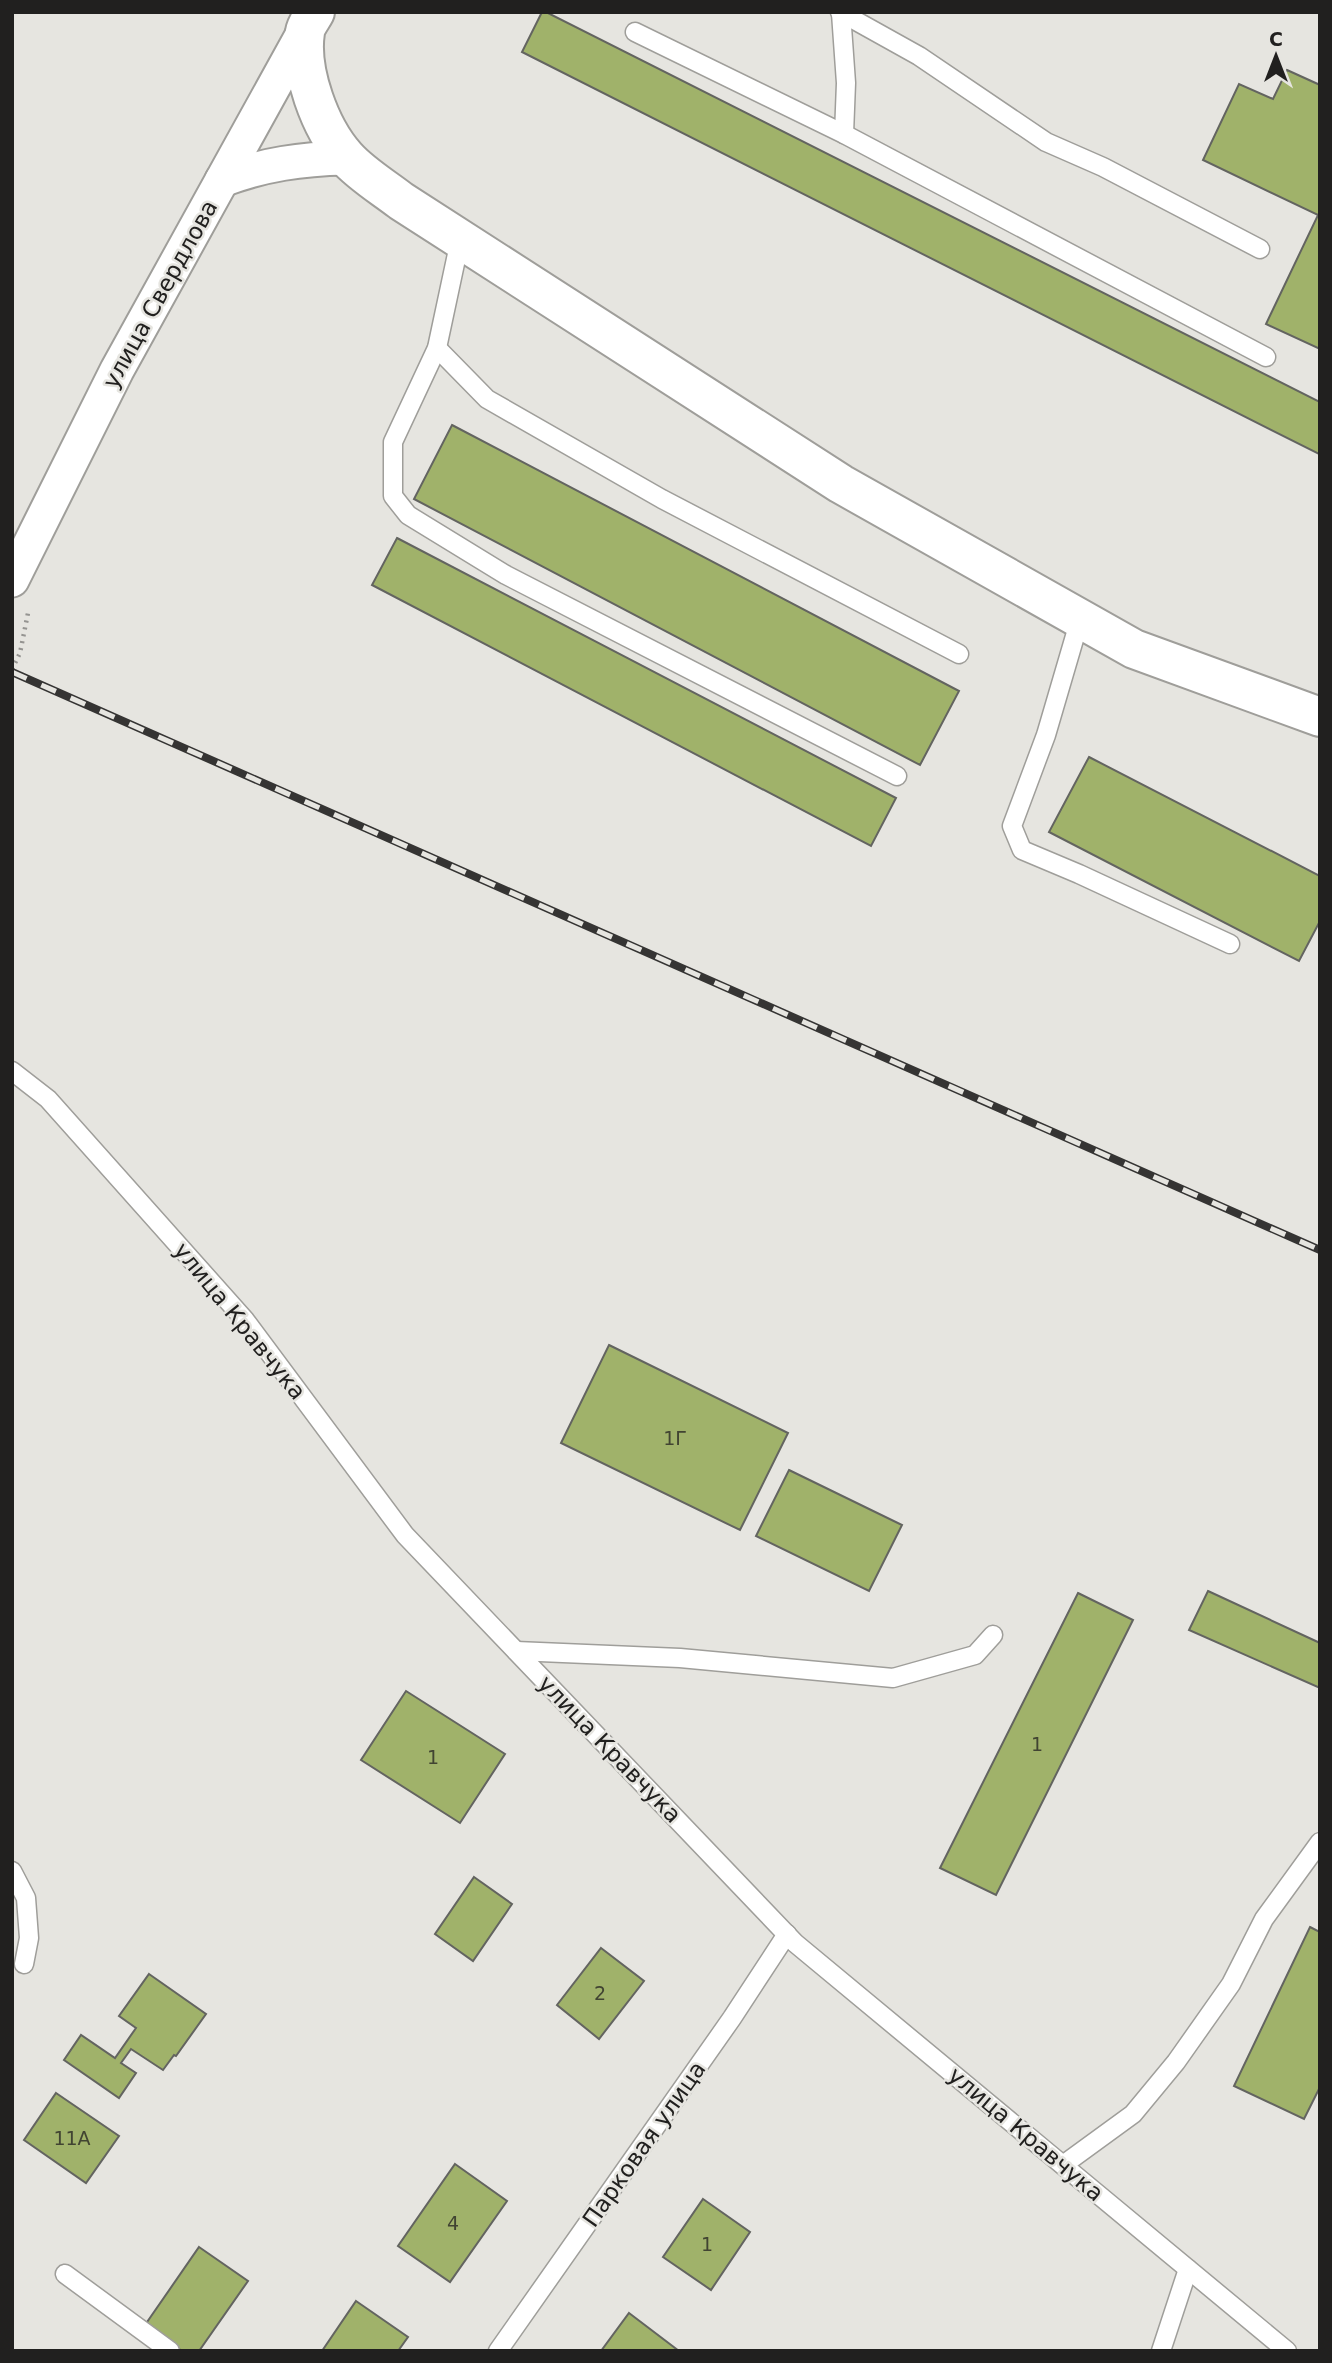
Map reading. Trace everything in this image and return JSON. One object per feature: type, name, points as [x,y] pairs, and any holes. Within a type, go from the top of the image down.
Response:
[{"type":"main road","points":[[310,21],[306,60],[312,92],[324,127],[346,158],[401,201],[841,484],[1080,619],[1134,649],[1320,718]]},
{"type":"street","name":"улица Свердлова","points":[[12,580],[117,370],[310,21]]},
{"type":"street","points":[[222,180],[268,165],[299,159],[346,158]]},
{"type":"lane","points":[[841,13],[846,83],[844,134]]},
{"type":"lane","points":[[841,13],[919,56],[1046,142],[1103,167],[1260,249]]},
{"type":"lane","points":[[635,32],[844,134],[1266,357]]},
{"type":"lane","points":[[460,240],[437,348],[393,442],[393,496],[408,515],[506,575],[897,776]]},
{"type":"lane","points":[[437,348],[487,399],[662,499],[959,654]]},
{"type":"lane","points":[[1080,619],[1046,735],[1012,826],[1022,850],[1230,944]]},
{"type":"lane","name":"улица Кравчука","points":[[12,1071],[48,1098],[246,1320],[405,1535],[787,1934],[1287,2351]]},
{"type":"lane","points":[[516,1651],[680,1658],[893,1678],[975,1655],[993,1635]]},
{"type":"lane","points":[[1063,2165],[1133,2114],[1175,2062],[1231,1984],[1264,1919],[1320,1842]]},
{"type":"lane","points":[[12,1871],[26,1898],[29,1938],[24,1964]]},
{"type":"lane","name":"Парковая улица","points":[[498,2351],[732,2018],[787,1934]]},
{"type":"lane","points":[[1161,2351],[1188,2269]]},
{"type":"lane","points":[[65,2274],[170,2351]]},
{"type":"building","points":[[542,12],[1320,402],[1319,454],[522,52]]},
{"type":"building","points":[[1287,70],[1320,85],[1320,216],[1203,160],[1239,84],[1273,99]]},
{"type":"building","points":[[1318,215],[1320,216],[1320,349],[1266,324]]},
{"type":"building","points":[[452,425],[959,691],[920,765],[414,499]]},
{"type":"building","points":[[397,538],[896,798],[871,846],[372,585]]},
{"type":"building","points":[[1089,757],[1320,876],[1320,921],[1299,961],[1049,832]]},
{"type":"building","points":[[609,1345],[788,1433],[740,1530],[561,1443]]},
{"type":"building","points":[[789,1470],[902,1525],[869,1591],[756,1536]]},
{"type":"building","points":[[1208,1591],[1320,1643],[1320,1688],[1189,1630]]},
{"type":"building","points":[[1078,1593],[1133,1620],[996,1895],[940,1868]]},
{"type":"building","points":[[406,1691],[505,1754],[460,1823],[361,1760]]},
{"type":"building","points":[[474,1877],[512,1904],[473,1961],[435,1934]]},
{"type":"building","points":[[1310,1927],[1320,1932],[1320,2087],[1304,2119],[1234,2086]]},
{"type":"building","points":[[601,1948],[644,1981],[599,2039],[557,2005]]},
{"type":"building","points":[[149,1974],[206,2014],[163,2070],[131,2049],[121,2063],[136,2073],[119,2098],[64,2060],[81,2035],[115,2058],[136,2028],[119,2016]]},
{"type":"building","points":[[56,2093],[119,2136],[86,2183],[24,2140]]},
{"type":"building","points":[[455,2164],[507,2201],[450,2282],[398,2246]]},
{"type":"building","points":[[703,2199],[750,2232],[711,2290],[663,2257]]},
{"type":"building","points":[[199,2247],[248,2281],[199,2351],[182,2351],[145,2325]]},
{"type":"building","points":[[356,2301],[408,2337],[398,2351],[322,2351]]},
{"type":"building","points":[[629,2313],[679,2351],[601,2351]]},
{"type":"railway","points":[[12,672],[1320,1250]]}]
